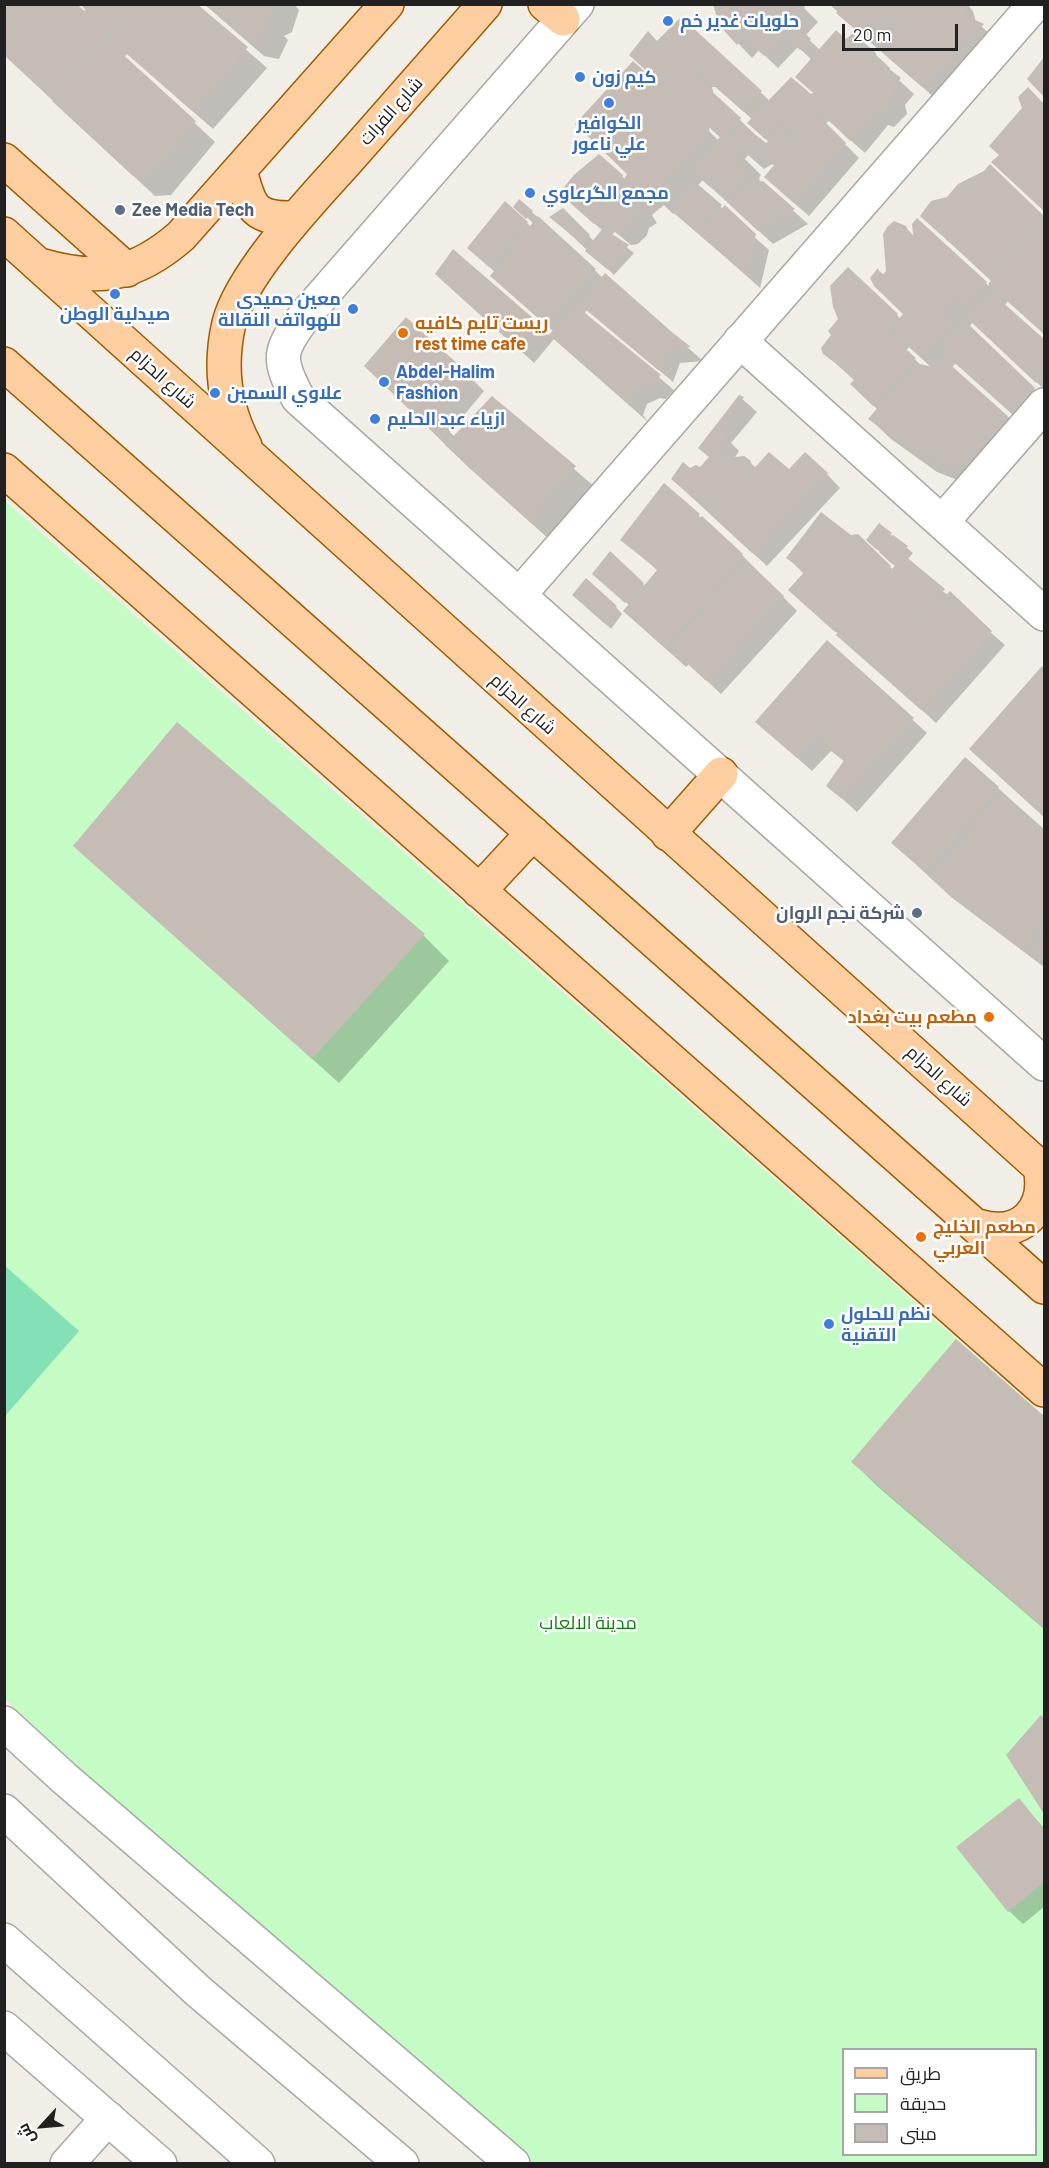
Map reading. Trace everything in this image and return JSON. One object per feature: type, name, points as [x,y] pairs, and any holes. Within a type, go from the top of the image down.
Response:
[{"type":"main road","points":[[38,264],[77,274],[97,275],[128,270],[157,257],[181,236],[387,4]]},
{"type":"main road","name":"شارع الفرات","points":[[250,456],[233,425],[225,391],[223,356],[230,321],[243,289],[296,218],[485,4]]},
{"type":"main road","points":[[4,160],[128,270]]},
{"type":"main road","points":[[240,170],[254,208],[271,219],[296,218]]},
{"type":"main road","name":"شارع الحزام","points":[[4,234],[1042,1169]]},
{"type":"main road","points":[[4,364],[978,1226],[1044,1287]]},
{"type":"main road","points":[[4,470],[1044,1389]]},
{"type":"main road","points":[[668,834],[721,774]]},
{"type":"main road","points":[[479,891],[532,833]]},
{"type":"main road","points":[[978,1226],[991,1230],[1005,1230],[1029,1218],[1042,1194],[1042,1169]]},
{"type":"street","points":[[520,594],[1028,7]]},
{"type":"street","points":[[562,9],[306,314],[290,336],[281,357],[285,374],[298,398],[1044,1064]]},
{"type":"street","points":[[740,341],[1044,614]]},
{"type":"street","points":[[942,522],[1044,405]]},
{"type":"street","points":[[4,1723],[513,2163]]},
{"type":"street","points":[[4,1811],[198,1991],[402,2163]]},
{"type":"street","points":[[4,1940],[258,2163]]},
{"type":"street","points":[[4,2028],[159,2163]]},
{"type":"street","points":[[67,2163],[108,2118]]},
{"type":"green space","name":"مدينة الالعاب","points":[[4,500],[1044,1416],[1044,2163],[496,2163],[5,1699]]},
{"type":"green space","points":[[5,1266],[79,1331],[5,1416]]},
{"type":"building","points":[[9,4],[77,4],[84,11],[90,4],[104,16],[96,27],[99,24],[108,32],[51,96],[4,55],[4,9]]},
{"type":"building","points":[[92,4],[132,4],[109,31],[100,23],[105,16]]},
{"type":"building","points":[[136,4],[197,4],[248,47],[191,110],[108,37]]},
{"type":"building","points":[[205,4],[224,4],[216,14]]},
{"type":"building","points":[[229,4],[274,4],[272,11],[264,15],[268,18],[258,40],[242,36],[218,15]]},
{"type":"building","points":[[713,4],[802,4],[805,7],[792,21],[811,39],[800,50],[783,34],[764,56],[744,37],[737,45],[719,25]]},
{"type":"building","points":[[843,4],[907,4],[911,9],[895,26],[890,23],[882,32],[870,20],[858,32],[836,13]]},
{"type":"building","points":[[910,4],[962,4],[965,15],[984,24],[922,87],[862,35],[868,28],[880,37],[890,26],[896,30],[914,10]]},
{"type":"building","points":[[681,17],[762,91],[744,112],[706,79],[697,66],[693,67],[695,76],[741,118],[725,139],[741,154],[736,162],[747,172],[748,177],[744,184],[729,170],[711,188],[692,171],[720,137],[629,55],[648,31],[657,41]]},
{"type":"building","points":[[836,30],[846,39],[853,33],[876,53],[876,59],[901,78],[892,90],[893,99],[880,114],[874,112],[850,141],[822,113],[833,101],[817,86],[812,92],[795,77]]},
{"type":"building","points":[[106,39],[196,121],[150,175],[133,176],[52,101]]},
{"type":"building","points":[[1044,57],[1044,97],[1027,79]]},
{"type":"building","points":[[633,61],[710,130],[652,194],[642,186],[633,194],[622,183],[627,174],[575,124]]},
{"type":"building","points":[[791,77],[811,94],[809,96],[817,89],[831,101],[821,112],[815,106],[792,132],[780,121],[765,139],[747,123]]},
{"type":"building","points":[[1028,87],[1044,104],[1044,211],[991,162],[999,155],[989,146],[1022,108],[1018,97]]},
{"type":"building","points":[[813,110],[846,143],[794,203],[764,177],[774,165],[757,151],[749,156],[729,139],[743,125],[766,143],[781,128],[791,137]]},
{"type":"building","points":[[599,154],[623,175],[618,189],[630,201],[639,199],[644,209],[635,214],[633,221],[624,231],[616,232],[600,219],[594,224],[559,193],[574,175]]},
{"type":"building","points":[[990,164],[1044,216],[989,278],[920,216],[931,201],[947,197],[958,184],[984,171]]},
{"type":"building","points":[[729,174],[738,184],[728,195],[718,185]]},
{"type":"building","points":[[758,177],[760,179],[756,183],[763,181],[795,209],[758,231],[727,202],[747,189],[750,182]]},
{"type":"building","points":[[694,181],[722,205],[708,220],[696,210],[693,214],[707,225],[725,205],[756,234],[746,275],[668,208]]},
{"type":"building","points":[[519,199],[533,211],[526,219],[513,207]]},
{"type":"building","points":[[505,201],[528,222],[489,267],[467,248]]},
{"type":"building","points":[[563,208],[590,235],[583,244],[549,217]]},
{"type":"building","points":[[538,216],[596,269],[547,326],[490,276]]},
{"type":"building","points":[[917,218],[987,282],[966,307],[956,298],[942,313],[953,324],[927,352],[918,355],[890,330],[903,314],[874,286],[870,278],[878,268],[880,278],[886,271],[883,234],[887,227],[894,221],[906,226],[910,234],[908,249],[914,243],[912,224]]},
{"type":"building","points":[[1044,221],[1044,334],[988,284]]},
{"type":"building","points":[[603,228],[629,245],[607,269],[585,251]]},
{"type":"building","points":[[453,249],[541,325],[519,350],[435,274]]},
{"type":"building","points":[[848,267],[898,314],[885,331],[916,358],[873,406],[850,384],[856,378],[823,354],[821,348],[831,335],[828,331],[838,319],[833,307],[830,286]]},
{"type":"building","points":[[605,273],[691,347],[666,349],[662,365],[658,370],[578,303]]},
{"type":"building","points":[[990,291],[1044,339],[1044,374],[1036,383],[967,318]]},
{"type":"building","points":[[575,305],[661,375],[652,385],[646,385],[634,391],[629,401],[636,406],[634,409],[549,335]]},
{"type":"building","points":[[406,317],[471,376],[435,420],[450,430],[440,439],[364,366]]},
{"type":"building","points":[[965,321],[1035,388],[1012,414],[939,349]]},
{"type":"building","points":[[944,359],[1010,418],[969,461],[949,465],[915,452],[868,419],[912,369],[920,364],[936,368]]},
{"type":"building","points":[[739,395],[744,397],[718,429],[726,436],[713,457],[729,451],[735,457],[744,456],[751,461],[747,468],[750,469],[709,512],[671,479],[683,462],[690,468],[696,465],[700,467],[709,457],[698,448]]},
{"type":"building","points":[[492,396],[576,466],[529,521],[445,445]]},
{"type":"building","points":[[769,452],[789,469],[805,452],[828,473],[752,553],[711,515]]},
{"type":"building","points":[[664,483],[700,514],[656,568],[620,540]]},
{"type":"building","points":[[821,512],[851,535],[858,534],[891,566],[835,632],[788,590],[805,571],[786,558]]},
{"type":"building","points":[[702,516],[743,554],[665,648],[623,611]]},
{"type":"building","points":[[879,523],[892,533],[877,550],[866,540]]},
{"type":"building","points":[[893,535],[908,546],[892,564],[879,552]]},
{"type":"building","points":[[610,551],[644,583],[625,603],[592,574]]},
{"type":"building","points":[[904,555],[945,589],[885,658],[950,591],[992,631],[921,710],[836,635]]},
{"type":"building","points":[[745,559],[784,596],[706,681],[671,648]]},
{"type":"building","points":[[586,578],[617,606],[604,623],[572,595]]},
{"type":"building","points":[[827,640],[914,718],[842,799],[826,786],[845,759],[819,741],[864,686],[797,758],[755,722]]},
{"type":"building","points":[[1042,666],[1044,669],[1044,817],[969,749]]},
{"type":"building","points":[[177,722],[425,934],[312,1059],[73,846]]},
{"type":"building","points":[[965,757],[999,787],[925,872],[891,843]]},
{"type":"building","points":[[1001,791],[1044,829],[1044,922],[1023,948],[929,877],[953,853]]},
{"type":"building","points":[[1044,933],[1044,961],[1031,949]]},
{"type":"building","points":[[956,1339],[1044,1416],[1044,1628],[851,1462]]},
{"type":"building","points":[[1041,1715],[1044,1718],[1044,1814],[1006,1755]]},
{"type":"building","points":[[1019,1798],[1044,1829],[1044,1882],[1008,1912],[956,1847]]},
{"type":"place","name":"حلويات غدير خم","points":[[668,21]]},
{"type":"place","name":"كيم زون","points":[[580,77]]},
{"type":"place","name":"الكوافير علي ناعور","points":[[609,103]]},
{"type":"place","name":"مجمع الگرعاوي","points":[[530,193]]},
{"type":"place","name":"Zee Media Tech","points":[[120,210]]},
{"type":"place","name":"صيدلية الوطن","points":[[115,294]]},
{"type":"place","name":"معين حميدي للهواتف النقالة","points":[[353,309]]},
{"type":"place","name":"ريست تايم كافيه rest time cafe","points":[[403,333]]},
{"type":"place","name":"Abdel-Halim Fashion","points":[[384,382]]},
{"type":"place","name":"علاوي السمين","points":[[215,393]]},
{"type":"place","name":"ازياء عبد الحليم","points":[[375,419]]},
{"type":"place","name":"شركة نجم الروان","points":[[917,913]]},
{"type":"place","name":"مطعم بيت بغداد","points":[[989,1017]]},
{"type":"place","name":"مطعم الخليج العربي","points":[[921,1237]]},
{"type":"place","name":"نظم للحلول التقنية","points":[[829,1324]]}]
